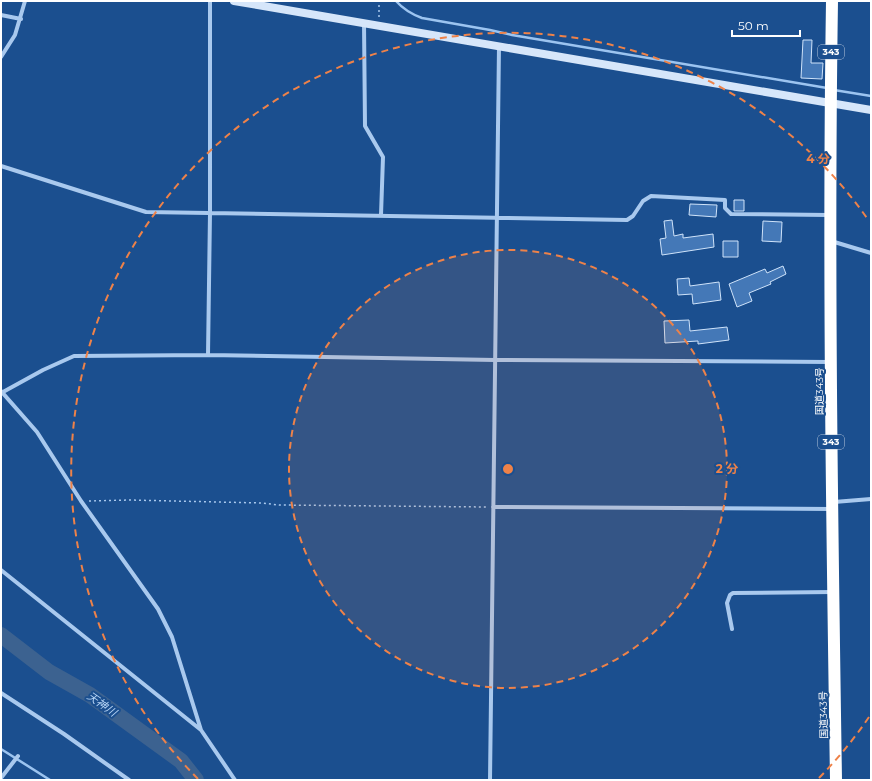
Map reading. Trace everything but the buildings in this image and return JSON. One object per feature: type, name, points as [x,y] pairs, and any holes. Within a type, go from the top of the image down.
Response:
[{"type":"highway","name":"国道343号","points":[[832,1],[830,103],[830,362],[836,780]]},
{"type":"street","points":[[1,57],[15,35],[21,19],[25,1]]},
{"type":"street","points":[[208,355],[210,1]]},
{"type":"street","points":[[234,1],[871,110]]},
{"type":"street","points":[[1,15],[21,19]]},
{"type":"street","points":[[364,23],[364,126],[384,157],[381,216]]},
{"type":"street","points":[[490,780],[499,46]]},
{"type":"street","points":[[1,166],[146,212],[627,220],[633,216],[643,202],[651,196],[724,200],[725,208],[731,214],[831,215]]},
{"type":"street","points":[[831,241],[871,253]]},
{"type":"street","points":[[235,780],[201,730],[172,637],[158,609],[81,501],[37,432],[2,391],[74,356],[208,355],[495,360],[830,362]]},
{"type":"street","points":[[493,507],[831,506],[871,499]]},
{"type":"street","points":[[1,570],[201,730]]},
{"type":"street","points":[[732,629],[728,602],[730,595],[734,593],[833,592]]},
{"type":"street","points":[[1,693],[64,734],[129,780]]},
{"type":"street","points":[[1,778],[18,756]]},
{"type":"path","points":[[379,1],[379,25]]},
{"type":"path","points":[[81,501],[137,500],[262,502],[279,505],[493,507]]},
{"type":"waterway","points":[[396,1],[414,15],[422,18],[512,35],[827,88]]},
{"type":"waterway","points":[[834,90],[871,96]]},
{"type":"waterway","name":"天神川","points":[[1,635],[49,672],[90,695],[181,761],[196,780]]},
{"type":"waterway","points":[[1,749],[50,780]]}]
